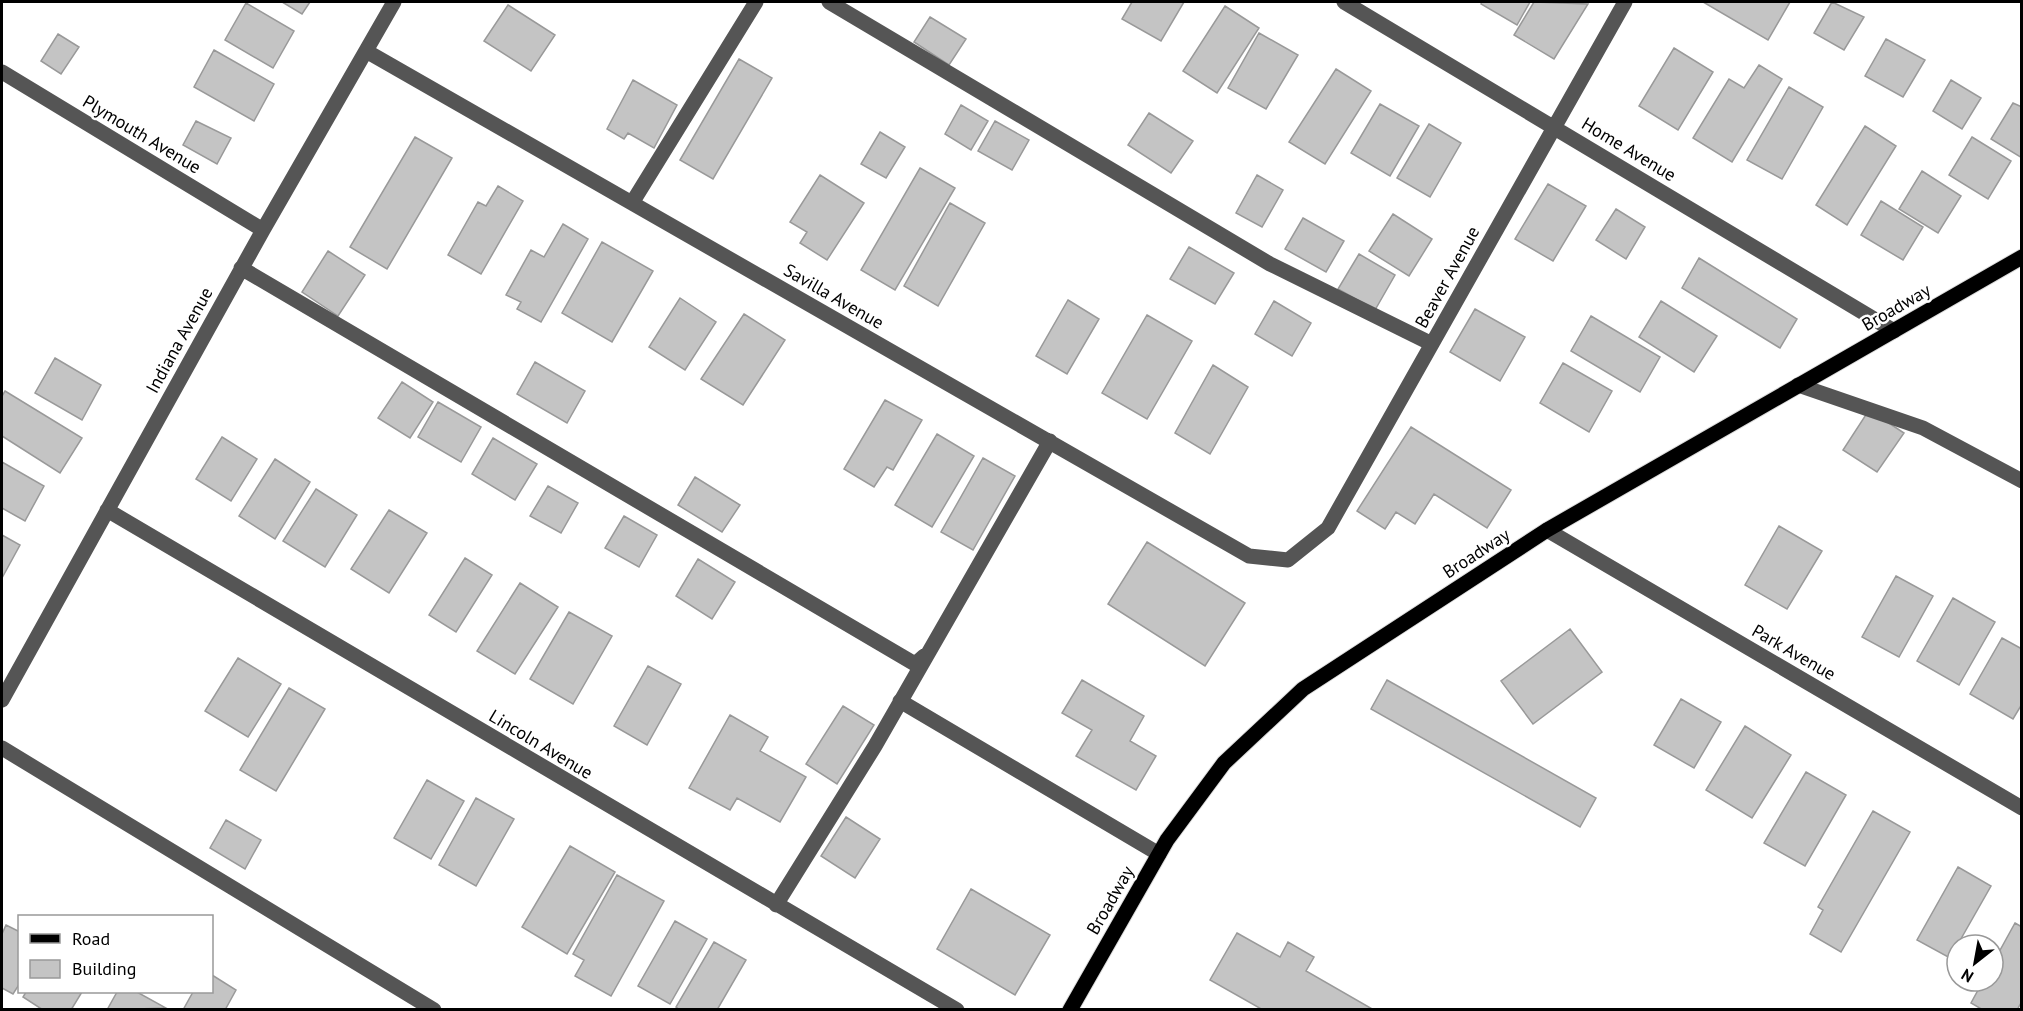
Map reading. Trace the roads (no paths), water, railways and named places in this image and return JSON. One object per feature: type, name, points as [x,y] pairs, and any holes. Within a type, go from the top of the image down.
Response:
[{"type":"main road","name":"Broadway","points":[[1070,1010],[1159,854],[1224,763],[1302,689],[1547,530],[2022,258]]},
{"type":"street","name":"Indiana Avenue","points":[[2,700],[241,268],[394,2]]},
{"type":"street","points":[[632,203],[756,2]]},
{"type":"street","points":[[829,2],[1270,264],[1432,344]]},
{"type":"street","name":"Home Avenue","points":[[1344,2],[1894,330]]},
{"type":"street","name":"Beaver Avenue","points":[[1288,560],[1328,528],[1625,2]]},
{"type":"street","name":"Savilla Avenue","points":[[366,51],[1249,556],[1288,560]]},
{"type":"street","name":"Plymouth Avenue","points":[[2,72],[263,231]]},
{"type":"street","points":[[241,268],[915,664],[924,657]]},
{"type":"street","points":[[1798,386],[1923,428],[2022,481]]},
{"type":"street","points":[[776,905],[900,701],[1050,441]]},
{"type":"street","name":"Lincoln Avenue","points":[[107,510],[957,1010]]},
{"type":"street","name":"Park Avenue","points":[[1547,530],[2022,808]]},
{"type":"street","points":[[900,701],[1159,854]]},
{"type":"street","points":[[2,748],[434,1010]]}]
